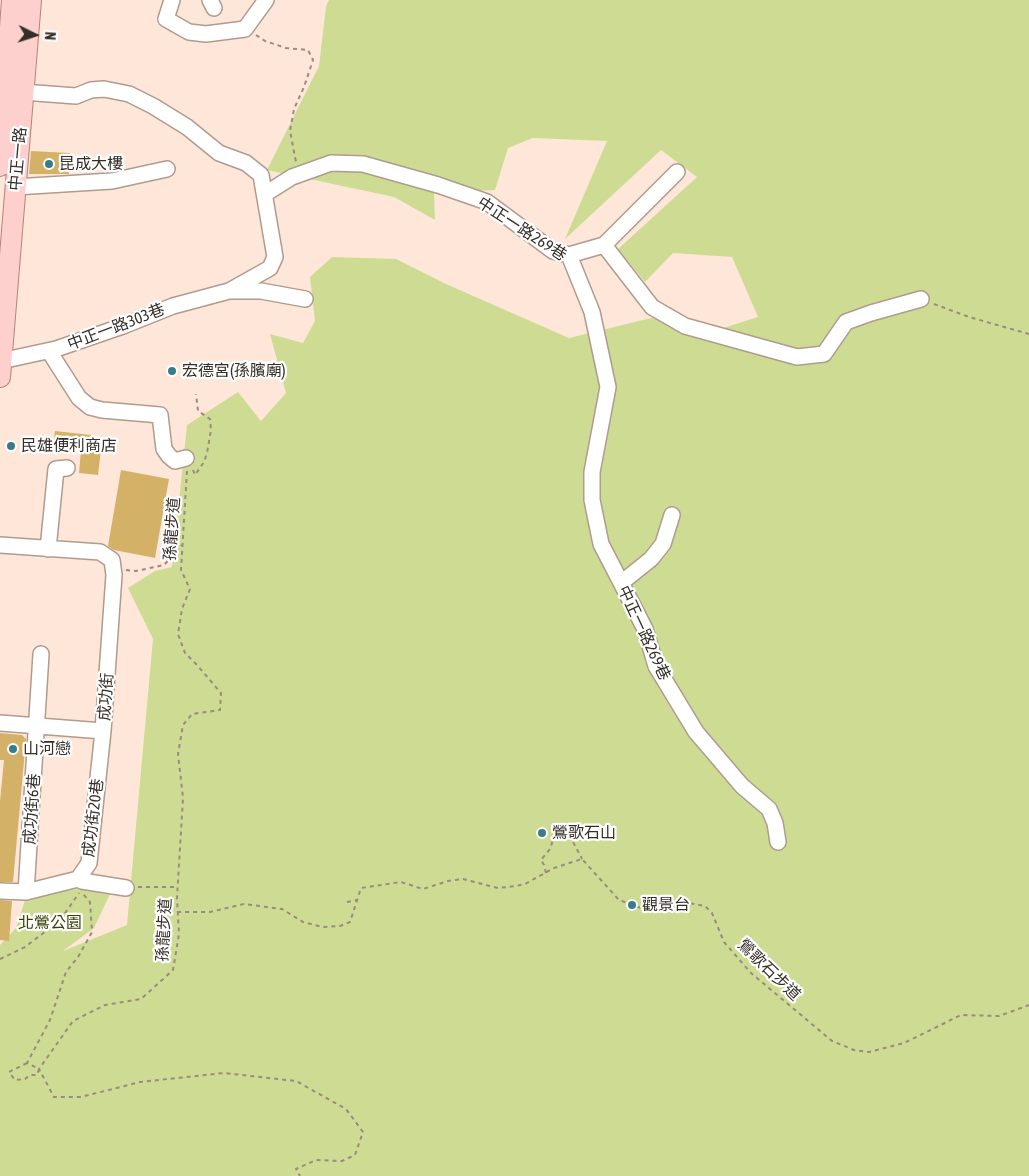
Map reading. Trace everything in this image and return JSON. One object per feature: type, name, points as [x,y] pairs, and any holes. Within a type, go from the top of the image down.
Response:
[{"type":"main road","name":"中正一路","points":[[1,369],[15,187],[9,98],[12,0]]},
{"type":"main road","name":"中正一路","points":[[0,166],[9,98],[31,0]]},
{"type":"street","points":[[172,0],[166,19],[189,32],[206,34],[245,29],[266,0]]},
{"type":"street","points":[[9,98],[76,96],[91,90],[130,94],[187,126],[219,153],[246,163],[261,175],[265,194]]},
{"type":"street","name":"中正一路269巷","points":[[265,194],[292,177],[331,163],[363,164],[438,185],[487,202],[553,251],[569,255],[592,312],[608,387],[592,472],[592,500],[601,544],[645,629],[656,666],[696,732],[742,786],[769,809],[775,823],[778,842]]},
{"type":"street","points":[[15,187],[112,181],[167,169]]},
{"type":"street","points":[[569,255],[604,245],[677,172]]},
{"type":"street","name":"中正一路303巷","points":[[230,291],[270,268],[275,257],[265,194]]},
{"type":"street","points":[[604,245],[652,307],[685,326],[797,357],[824,354],[846,322],[921,299]]},
{"type":"street","name":"中正一路303巷","points":[[1,369],[123,326],[172,306],[230,291],[261,290],[305,299]]},
{"type":"street","points":[[49,351],[79,398],[90,407],[102,410],[160,415],[164,449],[176,461],[186,458]]},
{"type":"street","points":[[48,549],[56,469],[67,468]]},
{"type":"street","points":[[621,583],[650,559],[663,544],[672,515]]},
{"type":"street","points":[[0,545],[100,552],[112,564]]},
{"type":"street","name":"成功街","points":[[0,723],[103,731],[114,575],[112,564]]},
{"type":"street","name":"成功街6巷","points":[[26,892],[41,654]]},
{"type":"street","name":"成功街20巷","points":[[0,891],[26,892],[81,884],[89,863],[103,731]]},
{"type":"street","points":[[81,884],[126,888]]},
{"type":"path","points":[[245,29],[265,41],[308,50],[313,60],[304,88],[294,109],[290,131],[297,159],[292,177]]},
{"type":"path","points":[[921,299],[969,317],[1029,334]]},
{"type":"path","points":[[196,394],[198,410],[210,419],[211,430],[204,462]]},
{"type":"path","name":"孫龍步道","points":[[39,1069],[73,1021],[105,1006],[141,999],[173,970],[179,934],[177,912],[183,798],[178,754],[182,726],[192,714],[220,710],[221,693],[198,665],[185,653],[178,634],[182,609],[190,589],[181,570],[187,485],[186,458]]},
{"type":"path","points":[[112,564],[136,572],[164,565],[183,544]]},
{"type":"path","points":[[177,912],[210,912],[244,904],[282,909],[302,922],[322,927],[340,926],[350,922],[361,888],[401,882],[423,890],[448,881],[463,879],[498,888],[525,884],[546,873],[582,859],[571,838],[562,834],[554,837],[550,849],[541,860],[546,873]]},
{"type":"path","name":"鶯歌石步道","points":[[582,859],[619,900],[641,908],[667,899],[705,906],[712,913],[724,942],[751,973],[832,1041],[854,1050],[869,1052],[904,1043],[961,1015],[999,1016],[1029,1005]]},
{"type":"path","points":[[0,959],[25,947],[62,916],[81,891],[81,884]]},
{"type":"path","points":[[39,1069],[37,1075],[30,1075],[25,1079],[15,1080],[10,1072],[27,1063],[50,1020],[66,972],[78,957],[92,932],[90,902],[81,884]]},
{"type":"path","points":[[126,888],[178,887]]},
{"type":"path","points":[[347,902],[357,900]]},
{"type":"path","points":[[27,1063],[39,1069],[54,1097],[81,1096],[140,1082],[224,1073],[296,1081],[346,1109],[363,1132],[356,1155],[342,1162],[316,1160],[296,1169],[300,1176]]},
{"type":"green space","name":"北鶯公園","points":[[329,0],[1029,0],[1029,1176],[0,1176],[0,945],[16,928],[26,897],[79,889],[111,892],[94,928],[63,951],[127,925],[153,639],[128,588],[155,571],[172,567],[187,425],[238,392],[261,421],[286,393],[270,334],[303,343],[315,321],[310,277],[332,257],[396,259],[446,284],[569,338],[651,318],[720,329],[758,317],[732,257],[673,253],[645,282],[618,249],[697,177],[661,150],[565,239],[607,141],[533,138],[508,148],[495,190],[434,193],[435,220],[394,197],[267,170],[319,66],[326,6]]},
{"type":"building","name":"昆成大樓","points":[[31,151],[70,153],[69,174],[29,174]]},
{"type":"building","points":[[55,431],[91,435],[91,440],[102,441],[98,475],[79,473],[81,450],[53,448]]},
{"type":"building","points":[[121,470],[169,479],[155,558],[114,550],[108,546]]},
{"type":"building","points":[[0,733],[22,735],[26,739],[13,882],[0,882],[0,801],[4,760],[0,760]]},
{"type":"building","points":[[0,900],[12,901],[9,941],[0,940]]},
{"type":"place","name":"昆成大樓","points":[[49,164]]},
{"type":"place","name":"宏德宮(孫臏廟)","points":[[172,371]]},
{"type":"place","name":"民雄便利商店","points":[[11,446]]},
{"type":"place","name":"山河戀","points":[[13,749]]},
{"type":"place","name":"鶯歌石山","points":[[542,833]]},
{"type":"place","name":"觀景台","points":[[632,905]]}]
